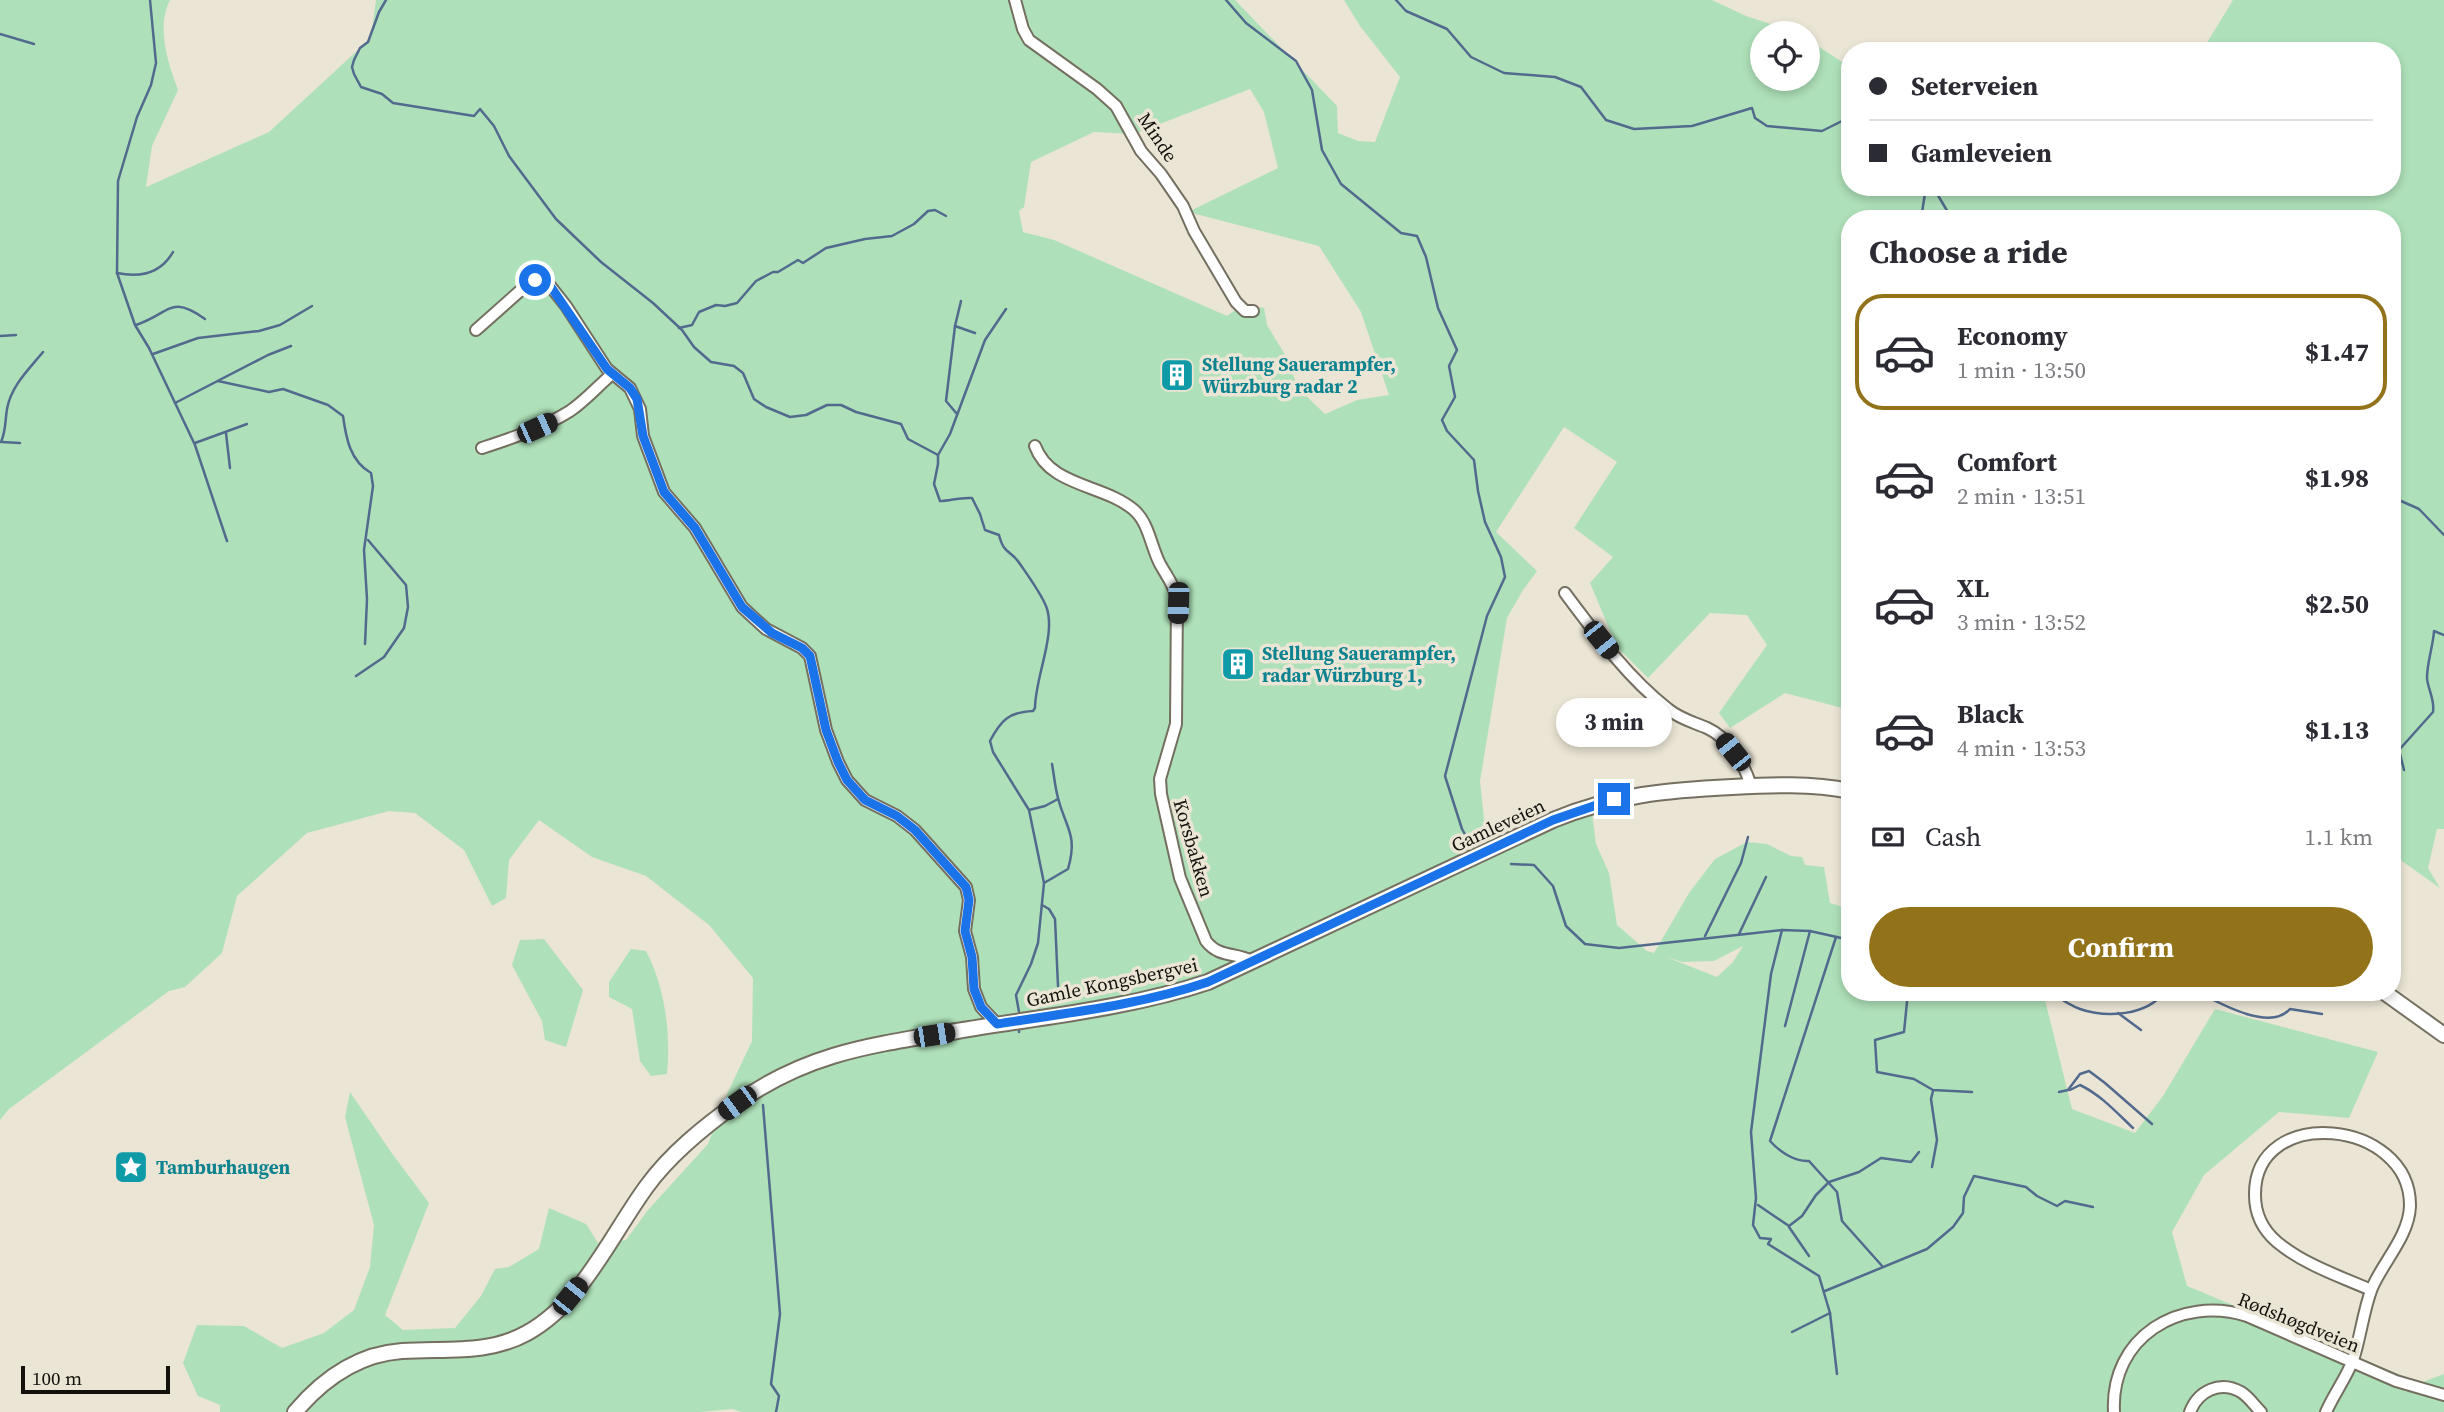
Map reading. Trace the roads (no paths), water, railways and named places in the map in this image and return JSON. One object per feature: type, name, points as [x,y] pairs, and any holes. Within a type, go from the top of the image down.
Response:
[{"type":"main road","name":"Gamleveien","points":[[1275,950],[1573,812],[1603,802],[1635,795],[1751,786],[1812,786],[1841,790]]},
{"type":"main road","name":"Gamle Kongsbergvei","points":[[295,1412],[315,1390],[336,1373],[373,1356],[401,1351],[455,1351],[487,1347],[515,1339],[534,1329],[562,1306],[579,1285],[662,1168],[724,1112],[773,1080],[808,1063],[843,1051],[1178,992],[1208,982],[1275,950]]},
{"type":"main road","points":[[2397,1001],[2444,1035]]},
{"type":"street","name":"Minde","points":[[1015,0],[1029,40],[1116,106],[1142,151],[1182,206],[1236,302],[1245,311],[1253,311]]},
{"type":"street","points":[[476,330],[530,282],[542,279],[566,306],[598,358],[630,388],[637,399],[643,436],[664,492],[695,528],[742,607],[772,633],[802,648],[810,656],[826,730],[847,780],[865,800],[897,816],[915,830],[966,887],[969,900],[965,931],[972,957],[974,989],[981,1007],[997,1024]]},
{"type":"street","points":[[482,448],[554,420],[572,409],[612,374]]},
{"type":"street","name":"Korsbakken","points":[[1035,446],[1041,460],[1053,470],[1137,512],[1160,565],[1175,589],[1178,598],[1177,717],[1160,779],[1165,817],[1180,878],[1206,941],[1216,951],[1252,961]]},
{"type":"street","points":[[1565,593],[1613,654],[1668,709],[1723,739],[1743,764],[1751,786]]},
{"type":"street","points":[[2326,1412],[2352,1362],[2371,1290],[2408,1218],[2409,1197],[2403,1177],[2384,1154],[2353,1136],[2317,1133],[2286,1142],[2269,1156],[2257,1178],[2255,1202],[2263,1225],[2276,1241],[2306,1262],[2371,1290]]},
{"type":"street","name":"Rødshøgdveien","points":[[2114,1412],[2120,1372],[2138,1342],[2153,1327],[2172,1317],[2197,1310],[2225,1310],[2247,1316],[2413,1387],[2444,1395]]},
{"type":"street","points":[[2190,1412],[2202,1394],[2223,1387],[2239,1391],[2261,1412]]},
{"type":"waterway","points":[[150,0],[156,63],[118,181],[117,273],[135,325],[149,348],[195,445],[227,541]]},
{"type":"waterway","points":[[386,0],[368,42],[360,48],[354,60],[352,67],[361,87],[382,94],[393,103],[474,116],[480,109],[494,126],[509,156],[556,219],[601,262],[653,303],[711,362],[734,366],[743,373],[754,399],[766,407],[790,417],[806,415],[827,405],[841,405],[856,412],[901,424],[908,439],[938,455]]},
{"type":"waterway","points":[[1226,0],[1246,23],[1296,61],[1312,90],[1322,150],[1341,184],[1401,233],[1417,236],[1426,257],[1438,308],[1457,350],[1449,366],[1455,397],[1442,420],[1447,431],[1474,460],[1485,522],[1501,557],[1505,577],[1487,616],[1445,776],[1462,829],[1475,852]]},
{"type":"waterway","points":[[1396,0],[1406,11],[1447,29],[1471,57],[1504,73],[1555,77],[1581,87],[1606,120],[1634,129],[1692,126],[1752,108],[1755,118],[1767,126],[1822,131],[1841,122]]},
{"type":"waterway","points":[[0,34],[34,44]]},
{"type":"waterway","points":[[1922,210],[1925,196]]},
{"type":"waterway","points":[[1938,196],[1947,210]]},
{"type":"waterway","points":[[679,328],[692,325],[699,312],[716,305],[737,303],[756,281],[798,260],[803,263],[826,248],[892,236],[914,224],[928,211],[935,210],[946,216]]},
{"type":"waterway","points":[[117,273],[134,275],[150,272],[163,265],[173,252]]},
{"type":"waterway","points":[[957,414],[946,401],[955,326],[961,301]]},
{"type":"waterway","points":[[153,354],[198,338],[259,331],[280,325],[312,306]]},
{"type":"waterway","points":[[136,325],[177,307],[205,319]]},
{"type":"waterway","points":[[1006,309],[985,340],[950,434],[938,455],[934,484],[940,501],[972,498],[985,530],[999,535],[1005,549],[1017,560],[1038,590],[1049,617],[1035,708],[1033,711],[1007,718],[990,741],[993,752],[1029,810],[1044,883],[1038,943],[1016,995],[1019,1012]]},
{"type":"waterway","points":[[955,326],[975,333]]},
{"type":"waterway","points":[[0,336],[16,335]]},
{"type":"waterway","points":[[175,403],[291,346]]},
{"type":"waterway","points":[[1,442],[12,393],[43,352]]},
{"type":"waterway","points":[[218,381],[269,392],[283,389],[328,405],[343,416],[350,448],[358,462],[371,473],[373,486],[364,550],[367,599],[365,644]]},
{"type":"waterway","points":[[195,443],[247,424]]},
{"type":"waterway","points":[[226,433],[230,468]]},
{"type":"waterway","points":[[2,442],[20,443]]},
{"type":"waterway","points":[[2401,501],[2419,509],[2444,535]]},
{"type":"waterway","points":[[356,676],[384,657],[404,628],[408,607],[406,585],[368,540]]},
{"type":"waterway","points":[[2401,748],[2433,712],[2427,678],[2428,666],[2434,631],[2444,635]]},
{"type":"waterway","points":[[2401,758],[2404,770]]},
{"type":"waterway","points":[[1044,883],[1068,869],[1072,848],[1052,764]]},
{"type":"waterway","points":[[1029,810],[1058,799]]},
{"type":"waterway","points":[[1705,936],[1741,863],[1748,837]]},
{"type":"waterway","points":[[1511,864],[1534,865],[1553,886],[1566,926],[1585,944],[1619,948],[1782,930],[1810,931],[1841,938]]},
{"type":"waterway","points":[[1739,934],[1766,877]]},
{"type":"waterway","points":[[1042,905],[1049,909],[1055,919],[1058,986]]},
{"type":"waterway","points":[[1782,930],[1771,974],[1751,1132],[1756,1198],[1753,1225],[1760,1238],[1771,1239],[1768,1244],[1819,1276],[1830,1313],[1837,1374]]},
{"type":"waterway","points":[[1785,1026],[1810,931]]},
{"type":"waterway","points":[[1836,937],[1770,1141],[1788,1156],[1809,1161],[1837,1192],[1842,1221],[1883,1267]]},
{"type":"waterway","points":[[1907,1001],[1904,1032],[1875,1040],[1877,1072],[1914,1079],[1933,1090],[1972,1092]]},
{"type":"waterway","points":[[2065,1001],[2080,1009],[2102,1014],[2125,1013],[2155,1001]]},
{"type":"waterway","points":[[2217,1001],[2258,1017],[2270,1018],[2290,1009],[2322,1014]]},
{"type":"waterway","points":[[2118,1013],[2141,1030]]},
{"type":"waterway","points":[[2059,1092],[2068,1090],[2080,1074],[2089,1071],[2152,1124]]},
{"type":"waterway","points":[[2070,1090],[2080,1085],[2088,1089],[2133,1128]]},
{"type":"waterway","points":[[1932,1167],[1937,1140],[1931,1099],[1933,1091]]},
{"type":"waterway","points":[[763,1105],[780,1314],[771,1384],[779,1396],[776,1412]]},
{"type":"waterway","points":[[1758,1205],[1789,1226],[1802,1216],[1829,1182],[1859,1172],[1881,1158],[1911,1162],[1919,1152]]},
{"type":"waterway","points":[[1825,1291],[1927,1249],[1953,1227],[1963,1213],[1964,1197],[1974,1176],[2026,1187],[2057,1206],[2065,1201],[2093,1207]]},
{"type":"waterway","points":[[1789,1227],[1809,1256]]},
{"type":"waterway","points":[[1792,1332],[1830,1313]]},
{"type":"place","name":"Stellung Sauerampfer, Würzburg radar 2","points":[[1177,375]]},
{"type":"place","name":"Stellung Sauerampfer, radar Würzburg 1,","points":[[1238,664]]},
{"type":"place","name":"Tamburhaugen","points":[[131,1167]]}]
